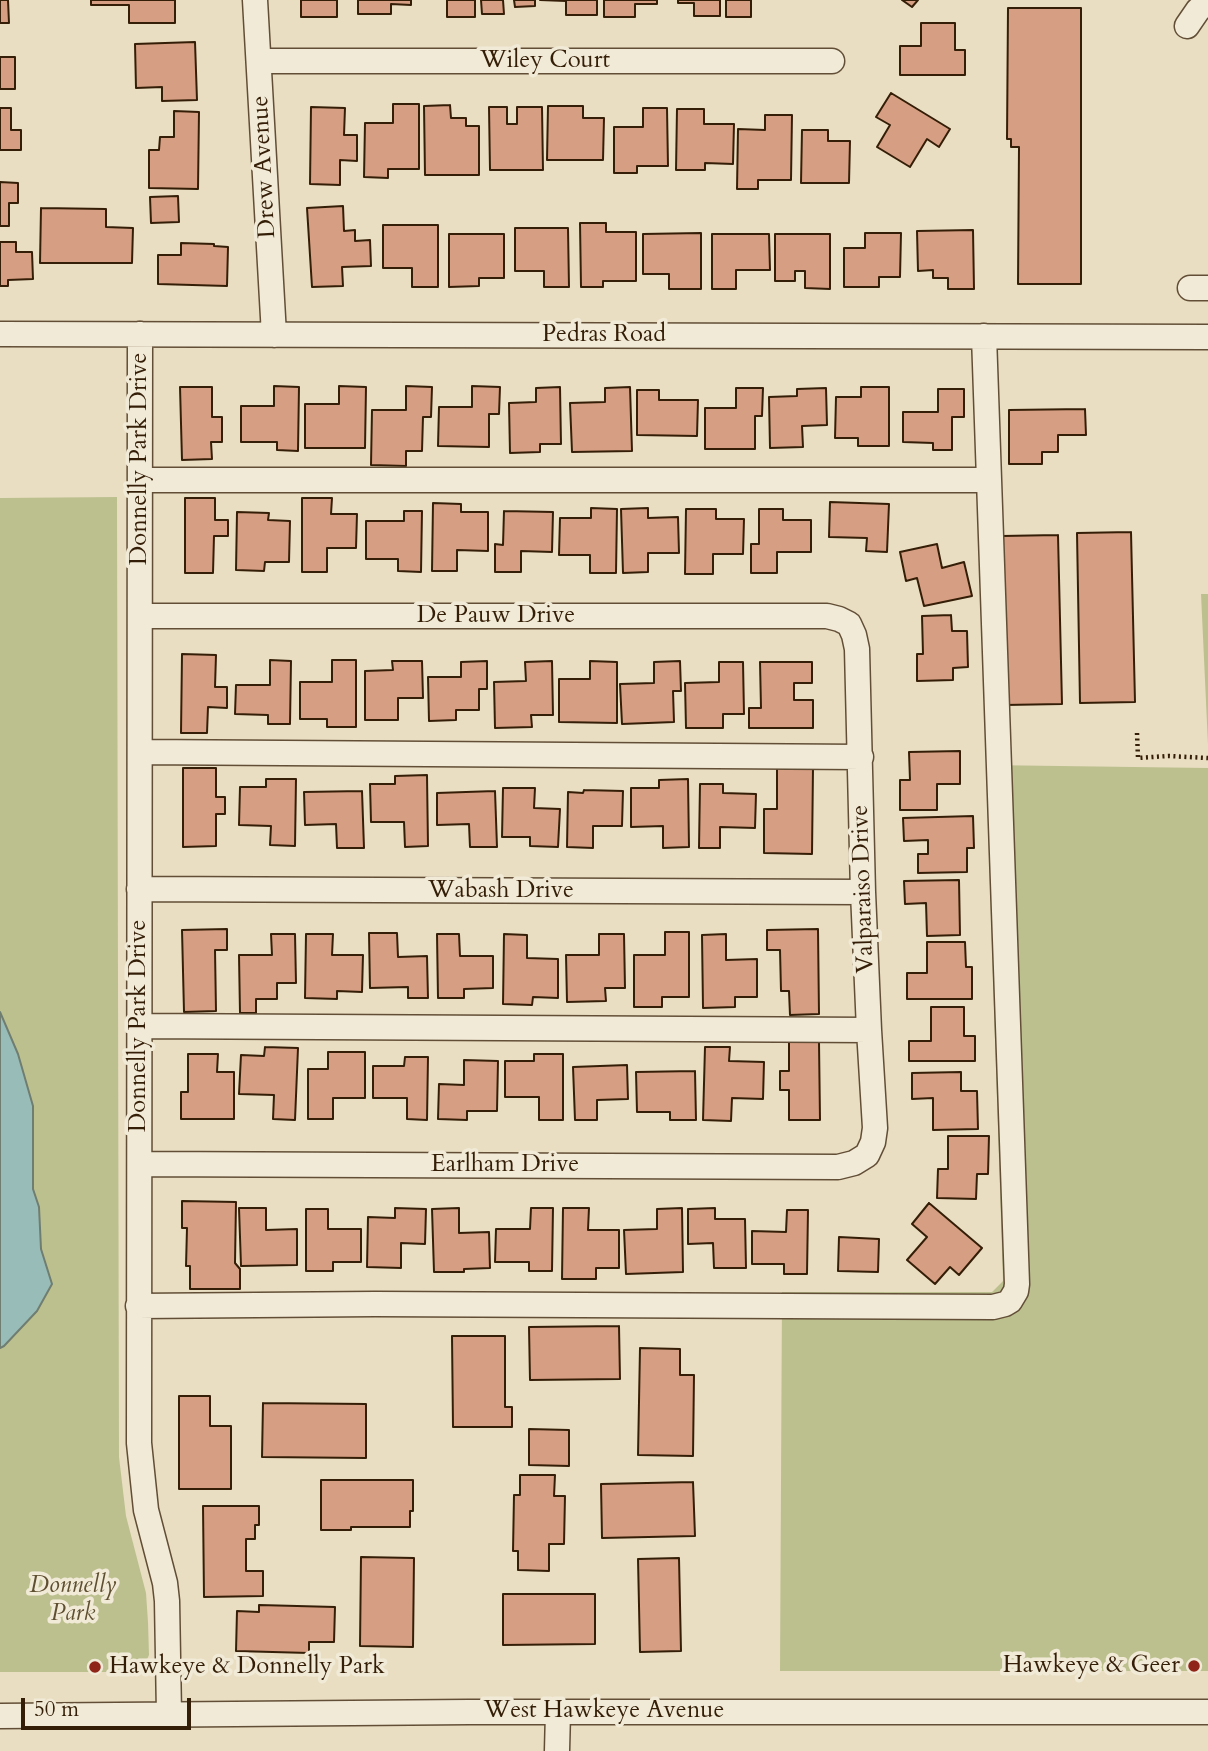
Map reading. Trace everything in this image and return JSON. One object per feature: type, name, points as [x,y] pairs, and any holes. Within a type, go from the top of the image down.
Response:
[{"type":"street","name":"Drew Avenue","points":[[255,0],[274,335]]},
{"type":"street","points":[[1187,26],[1198,9],[1208,2]]},
{"type":"street","name":"Wiley Court","points":[[259,61],[832,61]]},
{"type":"street","name":"Pedras Road","points":[[0,334],[1208,337]]},
{"type":"street","name":"Donnelly Park Drive","points":[[140,334],[140,1463],[145,1510],[165,1583],[169,1714]]},
{"type":"street","points":[[138,1306],[389,1304],[993,1307],[1010,1301],[1017,1284],[984,336]]},
{"type":"street","points":[[139,480],[989,480]]},
{"type":"street","name":"De Pauw Drive","points":[[140,616],[827,616],[849,624]]},
{"type":"street","name":"Valparaiso Drive","points":[[849,624],[857,649],[863,892],[875,1128],[873,1142],[867,1154]]},
{"type":"street","points":[[140,752],[860,757]]},
{"type":"street","name":"Wabash Drive","points":[[139,889],[863,892]]},
{"type":"street","points":[[139,1027],[869,1030]]},
{"type":"street","name":"Earlham Drive","points":[[140,1164],[838,1167],[854,1163],[867,1154]]},
{"type":"street","points":[[557,1751],[558,1712]]},
{"type":"street","name":"West Hawkeye Avenue","points":[[0,1716],[558,1712],[1208,1712]]},
{"type":"path","points":[[1138,733],[1138,758],[1208,758]]},
{"type":"green space","name":"Donnelly Park","points":[[117,497],[119,1457],[126,1516],[146,1593],[149,1655],[144,1666],[131,1672],[0,1672],[0,498]]},
{"type":"green space","points":[[1201,594],[1208,594],[1208,745]]},
{"type":"green space","points":[[986,765],[1208,768],[1208,1671],[780,1671],[782,1292],[992,1292],[1003,1281]]},
{"type":"water","points":[[0,1012],[18,1054],[33,1106],[33,1189],[39,1207],[41,1249],[52,1284],[37,1311],[0,1348]]},
{"type":"building","points":[[0,0],[8,0],[9,23],[0,23]]},
{"type":"building","points":[[91,0],[175,0],[175,23],[129,23],[129,5],[91,5]]},
{"type":"building","points":[[301,0],[337,0],[337,17],[301,17]]},
{"type":"building","points":[[358,0],[411,0],[411,5],[391,4],[391,14],[358,14]]},
{"type":"building","points":[[447,0],[475,0],[475,17],[447,17]]},
{"type":"building","points":[[481,0],[503,0],[504,14],[482,14]]},
{"type":"building","points":[[514,0],[535,0],[535,6],[515,7]]},
{"type":"building","points":[[540,0],[597,0],[597,15],[566,15],[566,1]]},
{"type":"building","points":[[604,0],[657,0],[657,4],[635,4],[635,17],[604,17]]},
{"type":"building","points":[[678,0],[720,0],[720,16],[694,16],[694,3],[678,3]]},
{"type":"building","points":[[726,0],[751,0],[751,17],[726,17]]},
{"type":"building","points":[[902,0],[918,0],[912,7]]},
{"type":"building","points":[[1008,8],[1081,8],[1081,284],[1018,284],[1019,147],[1011,147],[1011,139],[1007,139]]},
{"type":"building","points":[[921,23],[955,23],[955,50],[965,50],[965,75],[900,75],[900,46],[921,46]]},
{"type":"building","points":[[195,42],[197,100],[162,101],[162,87],[136,88],[135,44]]},
{"type":"building","points":[[0,57],[15,57],[15,89],[0,89]]},
{"type":"building","points":[[891,93],[950,129],[939,147],[927,139],[910,167],[877,147],[890,125],[876,117]]},
{"type":"building","points":[[393,104],[419,104],[419,169],[388,169],[388,178],[364,177],[365,123],[393,123]]},
{"type":"building","points":[[450,105],[451,118],[466,118],[466,126],[479,126],[479,175],[425,175],[424,106]]},
{"type":"building","points":[[548,106],[583,106],[583,118],[604,118],[603,160],[547,160]]},
{"type":"building","points":[[311,107],[345,108],[344,135],[357,135],[357,161],[340,160],[340,185],[310,184]]},
{"type":"building","points":[[489,107],[507,107],[507,124],[517,124],[517,107],[542,107],[543,170],[490,170]]},
{"type":"building","points":[[0,108],[11,108],[11,130],[21,130],[21,150],[0,150]]},
{"type":"building","points":[[643,108],[667,108],[668,166],[637,166],[637,173],[614,173],[614,127],[643,127]]},
{"type":"building","points":[[677,109],[704,109],[704,124],[734,124],[733,164],[705,163],[705,170],[676,170]]},
{"type":"building","points":[[174,111],[199,112],[198,189],[149,188],[149,150],[159,150],[160,137],[174,137]]},
{"type":"building","points":[[765,115],[792,115],[791,180],[758,180],[758,189],[737,189],[738,129],[765,130]]},
{"type":"building","points":[[802,130],[828,130],[828,141],[850,141],[849,183],[801,183]]},
{"type":"building","points":[[0,182],[18,183],[18,203],[9,203],[9,226],[0,226]]},
{"type":"building","points":[[178,196],[179,222],[151,223],[150,197]]},
{"type":"building","points":[[343,206],[344,231],[355,230],[355,241],[370,240],[371,266],[342,267],[343,286],[312,287],[307,208]]},
{"type":"building","points":[[41,208],[106,209],[106,227],[133,228],[132,263],[40,263]]},
{"type":"building","points":[[580,223],[606,223],[606,232],[636,232],[636,281],[603,281],[603,287],[581,287]]},
{"type":"building","points":[[383,225],[438,225],[438,287],[412,287],[412,268],[383,268]]},
{"type":"building","points":[[515,228],[568,228],[569,287],[544,287],[544,271],[515,271]]},
{"type":"building","points":[[973,230],[974,289],[948,289],[948,278],[933,278],[933,270],[918,271],[917,231]]},
{"type":"building","points":[[701,233],[701,289],[669,289],[669,274],[643,274],[643,234]]},
{"type":"building","points":[[865,233],[901,233],[900,277],[879,277],[879,287],[844,287],[844,248],[865,248]]},
{"type":"building","points":[[449,234],[504,234],[504,278],[479,278],[479,286],[449,287]]},
{"type":"building","points":[[712,234],[769,234],[770,270],[736,270],[736,289],[712,289]]},
{"type":"building","points":[[775,234],[830,234],[830,289],[805,288],[805,271],[795,271],[795,281],[775,281]]},
{"type":"building","points":[[0,242],[16,242],[16,252],[32,252],[33,279],[8,280],[8,286],[0,286]]},
{"type":"building","points":[[181,243],[228,247],[227,286],[158,284],[158,255],[181,255]]},
{"type":"building","points":[[274,386],[299,387],[298,451],[277,450],[277,442],[241,442],[241,406],[274,406]]},
{"type":"building","points":[[339,386],[366,387],[365,448],[305,448],[305,404],[339,404]]},
{"type":"building","points":[[406,386],[432,387],[431,417],[423,417],[422,451],[406,451],[406,466],[371,465],[372,410],[406,410]]},
{"type":"building","points":[[472,386],[500,387],[499,414],[489,414],[489,447],[438,446],[439,407],[472,407]]},
{"type":"building","points":[[180,387],[212,387],[212,417],[222,417],[222,442],[211,442],[212,459],[182,460]]},
{"type":"building","points":[[560,387],[561,444],[540,444],[540,452],[510,453],[509,403],[536,402],[536,388]]},
{"type":"building","points":[[630,387],[632,451],[572,452],[570,403],[605,402],[605,388]]},
{"type":"building","points":[[861,387],[889,387],[889,446],[858,446],[858,438],[835,438],[836,397],[861,397]]},
{"type":"building","points":[[736,388],[763,388],[762,416],[755,416],[755,449],[705,449],[705,408],[736,408]]},
{"type":"building","points":[[826,388],[827,425],[802,426],[803,447],[770,448],[769,397],[797,396],[797,389]]},
{"type":"building","points":[[938,389],[964,389],[964,417],[952,417],[952,450],[933,450],[933,443],[903,442],[903,412],[938,412]]},
{"type":"building","points":[[637,390],[659,390],[659,400],[698,400],[697,436],[637,435]]},
{"type":"building","points":[[1085,409],[1086,435],[1058,435],[1058,452],[1042,452],[1042,464],[1009,464],[1009,410]]},
{"type":"building","points":[[185,498],[215,498],[215,520],[228,520],[228,536],[214,536],[213,573],[185,573]]},
{"type":"building","points":[[302,498],[332,498],[331,514],[357,514],[356,548],[327,548],[327,572],[302,572]]},
{"type":"building","points":[[830,502],[889,504],[887,552],[866,551],[867,538],[829,537]]},
{"type":"building","points":[[433,503],[461,504],[461,512],[488,512],[488,551],[457,550],[457,571],[432,571]]},
{"type":"building","points":[[591,508],[617,509],[616,573],[590,573],[590,555],[559,555],[560,518],[591,518]]},
{"type":"building","points":[[648,508],[648,518],[678,517],[679,553],[648,553],[648,572],[623,573],[621,509]]},
{"type":"building","points":[[686,509],[716,509],[716,519],[744,519],[743,554],[713,554],[713,574],[685,574]]},
{"type":"building","points":[[759,509],[783,509],[783,520],[811,520],[811,552],[777,552],[777,573],[751,573],[751,544],[759,544]]},
{"type":"building","points":[[404,511],[422,511],[421,572],[398,571],[398,559],[366,559],[366,521],[404,521]]},
{"type":"building","points":[[504,511],[553,512],[552,552],[521,551],[521,572],[495,572],[495,544],[503,545]]},
{"type":"building","points":[[237,512],[269,513],[268,520],[290,521],[289,562],[265,562],[264,571],[236,570]]},
{"type":"building","points":[[1131,532],[1135,702],[1080,703],[1077,533]]},
{"type":"building","points":[[1058,535],[1062,704],[1005,705],[1002,536]]},
{"type":"building","points":[[937,544],[942,568],[964,562],[972,596],[924,606],[917,578],[906,581],[900,552]]},
{"type":"building","points":[[951,615],[952,631],[967,631],[968,667],[953,668],[953,680],[917,681],[917,654],[923,654],[922,616]]},
{"type":"building","points":[[182,654],[216,655],[215,687],[227,687],[227,708],[208,707],[207,733],[181,733]]},
{"type":"building","points":[[270,660],[291,661],[290,724],[268,724],[268,715],[235,714],[236,685],[270,685]]},
{"type":"building","points":[[332,660],[356,660],[356,727],[327,727],[327,719],[300,719],[300,682],[332,682]]},
{"type":"building","points":[[392,661],[422,661],[423,698],[398,698],[398,720],[365,720],[365,671],[393,670]]},
{"type":"building","points":[[487,661],[487,689],[479,689],[479,710],[456,710],[456,720],[429,721],[428,677],[461,677],[461,662]]},
{"type":"building","points":[[552,661],[553,715],[531,715],[532,727],[495,728],[494,682],[526,681],[525,662]]},
{"type":"building","points":[[590,661],[617,662],[617,723],[559,722],[559,679],[590,679]]},
{"type":"building","points":[[680,661],[681,691],[673,691],[674,722],[622,724],[620,684],[654,683],[654,662]]},
{"type":"building","points":[[719,662],[743,662],[744,714],[723,714],[723,728],[686,728],[685,683],[719,682]]},
{"type":"building","points":[[760,662],[812,662],[812,683],[794,683],[794,700],[813,700],[813,728],[749,728],[749,708],[761,708]]},
{"type":"building","points":[[960,751],[960,784],[937,784],[937,810],[900,810],[900,780],[910,780],[909,752]]},
{"type":"building","points":[[183,768],[216,768],[216,797],[225,797],[225,814],[216,814],[216,846],[183,847]]},
{"type":"building","points":[[777,768],[813,768],[812,854],[764,853],[764,809],[777,809]]},
{"type":"building","points":[[427,775],[428,846],[405,847],[404,822],[371,822],[370,784],[395,784],[395,776]]},
{"type":"building","points":[[266,779],[296,779],[295,846],[270,845],[271,826],[239,825],[240,787],[266,787]]},
{"type":"building","points":[[688,779],[689,847],[663,848],[663,826],[631,827],[631,788],[659,788],[659,780]]},
{"type":"building","points":[[700,784],[723,784],[723,793],[756,794],[755,828],[720,827],[720,848],[699,848]]},
{"type":"building","points":[[503,788],[535,788],[534,808],[560,809],[558,847],[530,846],[530,837],[502,837]]},
{"type":"building","points":[[584,790],[623,791],[622,826],[593,826],[593,848],[567,847],[568,792],[583,793]]},
{"type":"building","points":[[362,791],[364,848],[337,848],[336,824],[305,825],[304,792]]},
{"type":"building","points":[[495,791],[497,847],[470,847],[469,824],[437,825],[437,793]]},
{"type":"building","points":[[973,816],[974,848],[967,848],[967,872],[918,873],[918,854],[928,854],[928,840],[904,841],[903,818]]},
{"type":"building","points":[[959,880],[960,935],[927,936],[926,903],[905,904],[904,881]]},
{"type":"building","points":[[227,929],[227,950],[215,950],[216,1011],[184,1012],[182,930]]},
{"type":"building","points":[[818,929],[819,1014],[790,1015],[789,991],[781,991],[780,950],[767,950],[767,930]]},
{"type":"building","points":[[665,932],[689,932],[689,997],[662,997],[662,1007],[634,1007],[634,955],[665,955]]},
{"type":"building","points":[[369,933],[397,933],[398,957],[427,956],[428,998],[408,998],[408,987],[370,988]]},
{"type":"building","points":[[271,934],[295,934],[296,983],[277,983],[277,999],[256,999],[256,1013],[240,1013],[239,955],[272,955]]},
{"type":"building","points":[[306,934],[333,934],[332,955],[363,955],[362,992],[337,991],[337,999],[305,998]]},
{"type":"building","points":[[437,934],[459,934],[460,956],[493,956],[493,988],[464,989],[464,998],[438,998]]},
{"type":"building","points":[[504,934],[527,935],[527,958],[558,959],[558,998],[533,997],[532,1005],[503,1004]]},
{"type":"building","points":[[599,934],[624,934],[625,988],[605,988],[606,1001],[567,1002],[566,955],[599,955]]},
{"type":"building","points":[[726,934],[726,960],[757,959],[757,997],[735,997],[735,1007],[703,1008],[702,935]]},
{"type":"building","points":[[927,942],[965,942],[966,967],[972,967],[972,999],[907,999],[907,973],[927,973]]},
{"type":"building","points":[[931,1007],[964,1007],[964,1036],[975,1036],[975,1061],[909,1061],[909,1041],[931,1041]]},
{"type":"building","points":[[789,1042],[819,1042],[820,1120],[789,1120],[789,1090],[780,1090],[780,1071],[789,1071]]},
{"type":"building","points":[[265,1047],[298,1048],[295,1120],[273,1119],[274,1095],[239,1094],[241,1055],[264,1056]]},
{"type":"building","points":[[705,1047],[730,1047],[729,1061],[764,1062],[763,1099],[732,1098],[731,1121],[703,1120]]},
{"type":"building","points":[[328,1052],[365,1052],[365,1098],[333,1098],[333,1119],[308,1119],[308,1069],[328,1069]]},
{"type":"building","points":[[188,1054],[218,1054],[217,1072],[234,1072],[234,1119],[181,1119],[181,1092],[188,1092]]},
{"type":"building","points":[[534,1054],[563,1054],[563,1120],[539,1120],[539,1097],[505,1097],[505,1061],[534,1061]]},
{"type":"building","points":[[405,1057],[428,1057],[427,1120],[407,1119],[407,1098],[373,1098],[373,1066],[404,1066]]},
{"type":"building","points":[[464,1060],[498,1061],[497,1111],[467,1111],[467,1120],[438,1119],[439,1084],[464,1085]]},
{"type":"building","points":[[627,1065],[628,1099],[597,1100],[597,1120],[575,1120],[573,1067]]},
{"type":"building","points":[[695,1071],[696,1120],[670,1120],[670,1112],[637,1112],[636,1072]]},
{"type":"building","points":[[961,1072],[961,1091],[977,1091],[978,1129],[933,1130],[933,1098],[912,1099],[912,1073]]},
{"type":"building","points":[[948,1136],[989,1136],[988,1174],[977,1174],[976,1199],[937,1198],[938,1169],[948,1169]]},
{"type":"building","points":[[182,1201],[236,1202],[235,1263],[240,1269],[240,1289],[190,1289],[190,1266],[186,1266],[187,1228],[182,1228]]},
{"type":"building","points":[[929,1203],[982,1248],[959,1275],[950,1267],[935,1284],[907,1260],[927,1237],[912,1224]]},
{"type":"building","points":[[239,1208],[266,1208],[266,1230],[297,1229],[297,1265],[241,1266]]},
{"type":"building","points":[[395,1208],[426,1209],[425,1244],[401,1243],[401,1268],[367,1267],[368,1217],[395,1218]]},
{"type":"building","points":[[459,1208],[459,1233],[489,1232],[490,1268],[464,1269],[464,1272],[434,1272],[432,1209]]},
{"type":"building","points":[[531,1208],[553,1208],[552,1271],[529,1271],[529,1262],[495,1262],[496,1229],[530,1229]]},
{"type":"building","points":[[563,1208],[589,1208],[588,1230],[619,1230],[619,1268],[596,1268],[596,1279],[562,1279]]},
{"type":"building","points":[[682,1208],[683,1272],[626,1274],[624,1230],[657,1229],[657,1209]]},
{"type":"building","points":[[715,1208],[715,1219],[745,1219],[746,1268],[714,1268],[713,1243],[688,1244],[688,1209]]},
{"type":"building","points":[[306,1209],[328,1209],[328,1229],[361,1229],[361,1262],[333,1262],[333,1271],[306,1271]]},
{"type":"building","points":[[787,1210],[808,1210],[807,1274],[784,1274],[784,1264],[752,1264],[752,1231],[786,1232]]},
{"type":"building","points":[[839,1237],[879,1239],[878,1272],[838,1271]]},
{"type":"building","points":[[619,1326],[620,1379],[530,1380],[529,1327]]},
{"type":"building","points":[[452,1336],[505,1336],[505,1407],[512,1407],[512,1427],[453,1427]]},
{"type":"building","points":[[640,1348],[680,1349],[680,1375],[694,1375],[693,1456],[638,1455]]},
{"type":"building","points":[[179,1396],[210,1396],[210,1426],[231,1426],[231,1489],[179,1489]]},
{"type":"building","points":[[263,1403],[366,1404],[366,1458],[262,1457]]},
{"type":"building","points":[[529,1429],[569,1430],[569,1466],[529,1465]]},
{"type":"building","points":[[520,1475],[555,1475],[554,1496],[565,1496],[564,1544],[549,1544],[549,1571],[518,1570],[518,1551],[513,1551],[514,1495],[520,1495]]},
{"type":"building","points":[[321,1480],[413,1480],[410,1527],[321,1530]]},
{"type":"building","points":[[693,1482],[695,1536],[602,1538],[601,1484]]},
{"type":"building","points":[[203,1506],[259,1506],[259,1525],[255,1525],[255,1539],[246,1539],[246,1571],[263,1571],[263,1596],[204,1597]]},
{"type":"building","points":[[361,1557],[414,1558],[413,1647],[360,1646]]},
{"type":"building","points":[[679,1558],[681,1651],[640,1652],[638,1559]]},
{"type":"building","points":[[503,1594],[595,1594],[595,1644],[503,1645]]},
{"type":"building","points":[[259,1605],[335,1607],[334,1642],[309,1642],[309,1653],[236,1651],[237,1611],[259,1612]]},
{"type":"place","name":"Hawkeye & Geer","points":[[1194,1666]]},
{"type":"place","name":"Hawkeye & Donnelly Park","points":[[95,1667]]}]
